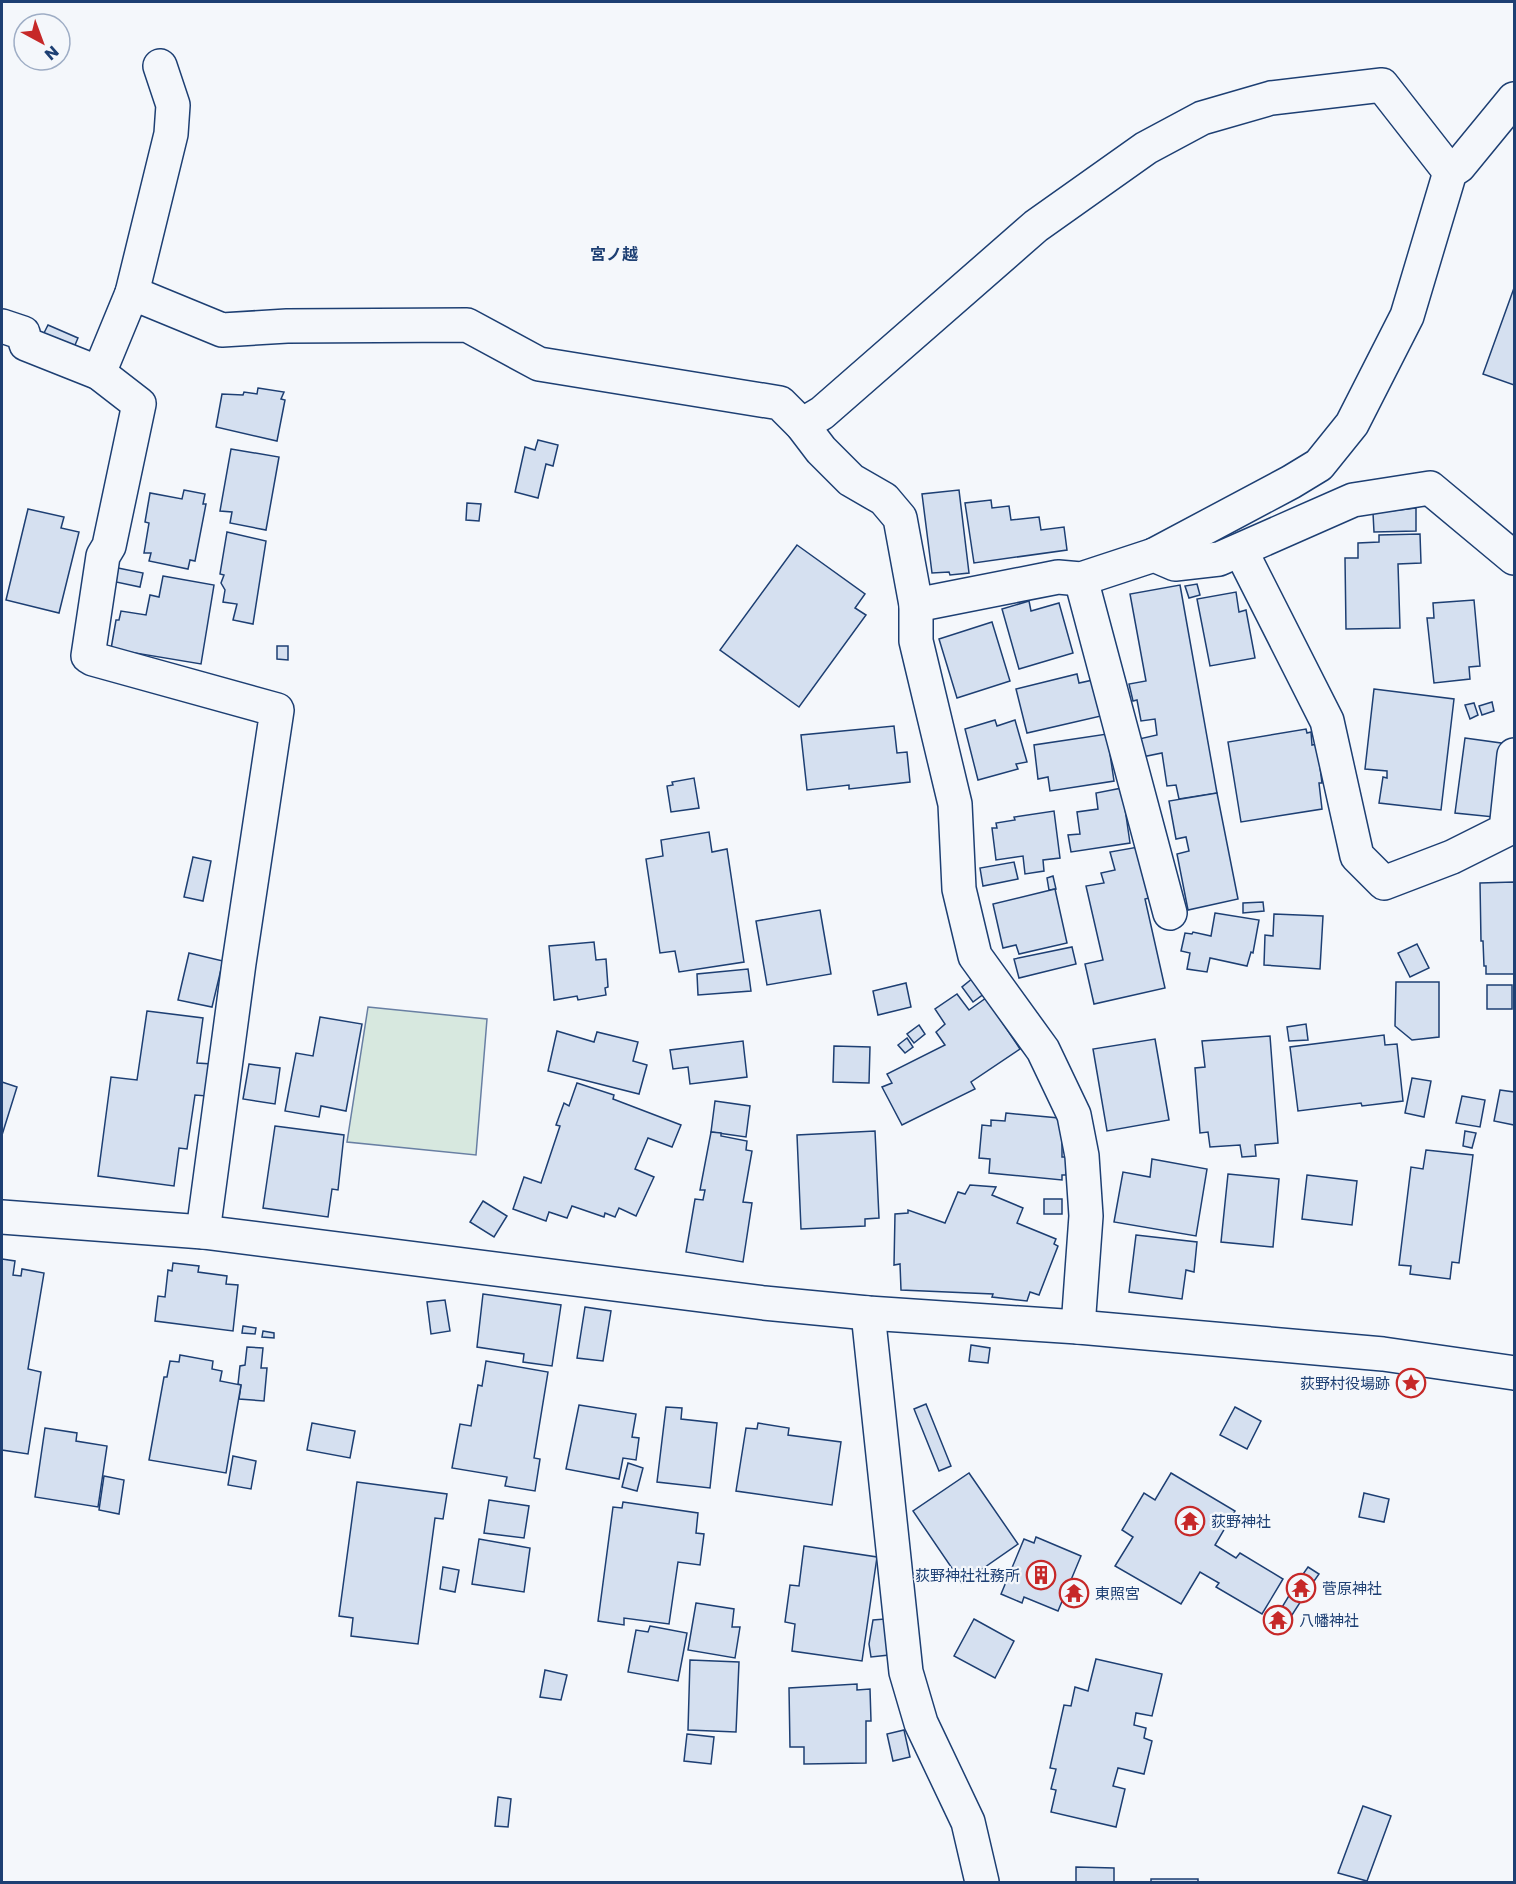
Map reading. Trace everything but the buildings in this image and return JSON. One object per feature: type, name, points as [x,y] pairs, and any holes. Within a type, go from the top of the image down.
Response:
[{"type":"street","points":[[99,373],[132,292],[171,134],[172,105],[160,66]]},
{"type":"street","points":[[802,425],[822,413],[1036,226],[1146,148],[1202,118],[1271,98],[1382,85],[1450,172]]},
{"type":"street","points":[[916,605],[1059,578],[1081,579],[1154,555],[1319,465],[1352,424],[1407,316],[1450,172],[1459,166],[1515,99]]},
{"type":"street","points":[[132,292],[222,330],[287,326],[467,325],[539,364],[780,403],[851,480],[884,499],[900,518],[916,605],[916,641],[955,804],[959,889],[975,956],[1043,1050],[1074,1115],[1082,1156],[1086,1216],[1078,1327]]},
{"type":"street","points":[[2,326],[23,333],[26,344],[99,373],[139,405],[109,546],[103,556],[88,656],[277,710],[239,963],[203,1232]]},
{"type":"street","points":[[1154,555],[1175,564],[1219,559],[1353,500],[1430,488],[1515,558]]},
{"type":"street","points":[[1241,550],[1328,721],[1357,856],[1384,883],[1452,857],[1506,830],[1514,755]]},
{"type":"street","points":[[1081,579],[1170,913]]},
{"type":"street","points":[[2,1217],[203,1232],[753,1302],[868,1313],[1078,1327],[1383,1354],[1515,1373]]},
{"type":"street","points":[[868,1313],[906,1672],[921,1724],[968,1822],[982,1882]]},
{"type":"shaded area","points":[[368,1007],[487,1019],[476,1155],[347,1142]]},
{"type":"place","name":"荻野村役場跡","points":[[1411,1383]]},
{"type":"place","name":"荻野神社","points":[[1190,1521]]},
{"type":"place","name":"荻野神社社務所","points":[[1041,1575]]},
{"type":"place","name":"菅原神社","points":[[1301,1588]]},
{"type":"place","name":"東照宮","points":[[1074,1593]]},
{"type":"place","name":"八幡神社","points":[[1278,1620]]},
{"type":"district","name":"宮ノ越","points":[[614,254]]}]
